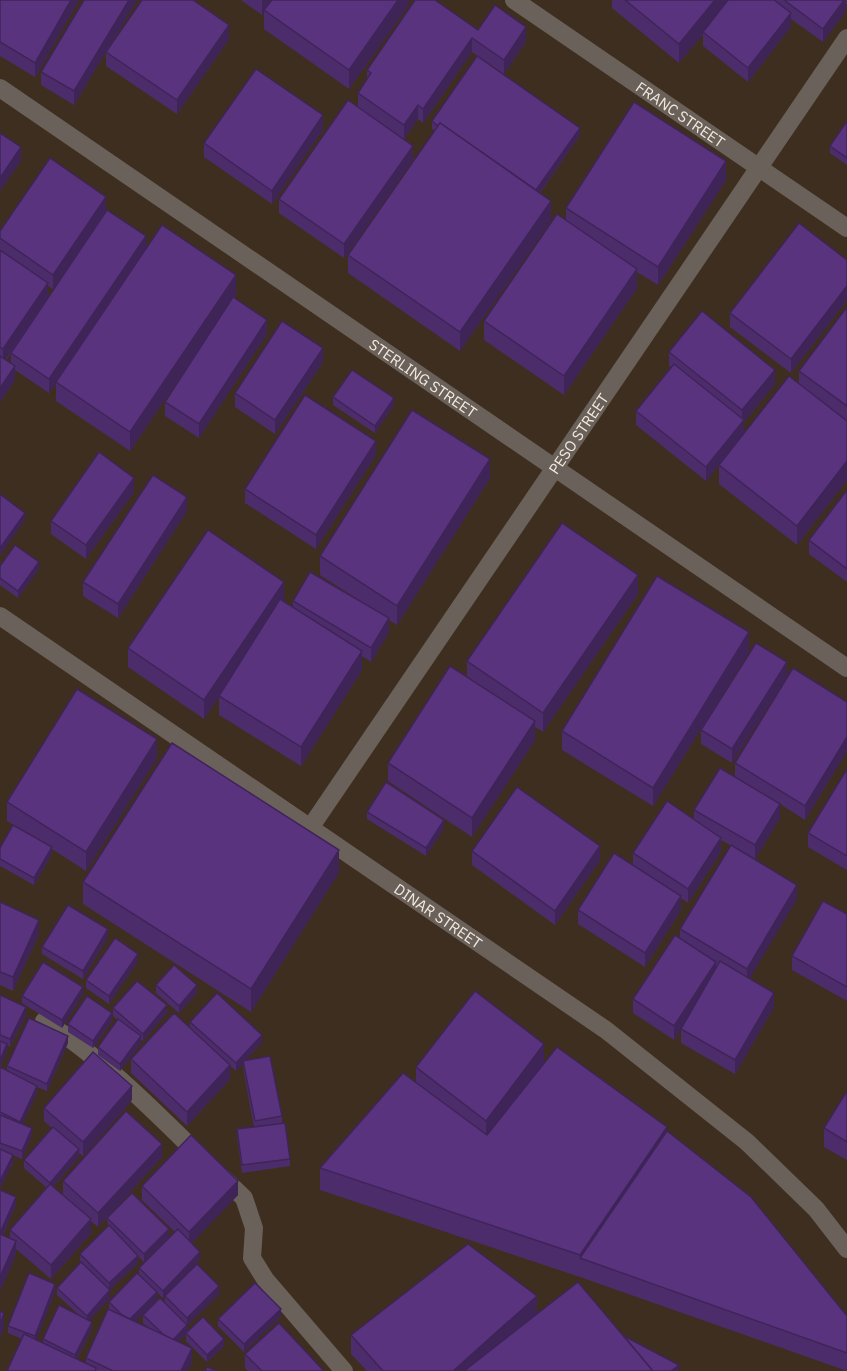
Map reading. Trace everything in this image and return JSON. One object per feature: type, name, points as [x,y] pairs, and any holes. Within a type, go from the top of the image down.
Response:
[{"type":"street","name":"FRANC STREET","points":[[514,0],[847,228]]},
{"type":"street","name":"PESO STREET","points":[[310,828],[847,38]]},
{"type":"street","name":"STERLING STREET","points":[[0,88],[847,668]]},
{"type":"street","name":"DINAR STREET","points":[[0,616],[625,1045],[747,1142],[816,1209],[847,1249]]},
{"type":"street","points":[[44,1021],[78,1043],[129,1087],[244,1198],[254,1228],[252,1258],[265,1279],[344,1371]]},
{"type":"building","points":[[0,0],[71,0],[35,63],[0,42]]},
{"type":"building","points":[[84,0],[129,0],[74,91],[41,72]]},
{"type":"building","points":[[142,0],[193,0],[229,25],[177,100],[106,52]]},
{"type":"building","points":[[272,0],[398,0],[349,70],[264,10]]},
{"type":"building","points":[[415,0],[435,0],[478,30],[495,5],[526,27],[504,60],[472,38],[423,109],[418,105],[404,125],[358,93],[371,73],[367,70]]},
{"type":"building","points":[[625,0],[715,0],[679,44]]},
{"type":"building","points":[[728,0],[774,0],[791,13],[748,68],[703,32]]},
{"type":"building","points":[[784,0],[844,0],[823,29]]},
{"type":"building","points":[[477,56],[580,128],[536,190],[440,123],[438,126],[432,121]]},
{"type":"building","points":[[256,69],[323,115],[272,191],[204,143]]},
{"type":"building","points":[[348,100],[413,146],[344,244],[279,199]]},
{"type":"building","points":[[634,102],[726,161],[658,267],[566,208]]},
{"type":"building","points":[[847,121],[847,158],[830,146]]},
{"type":"building","points":[[440,123],[551,201],[460,332],[348,255]]},
{"type":"building","points":[[0,133],[21,147],[0,178]]},
{"type":"building","points":[[50,158],[106,197],[53,275],[0,238],[0,231]]},
{"type":"building","points":[[107,210],[146,236],[49,379],[11,353]]},
{"type":"building","points":[[557,214],[637,269],[564,376],[484,321]]},
{"type":"building","points":[[799,223],[847,260],[847,286],[791,359],[730,313]]},
{"type":"building","points":[[162,225],[236,275],[130,432],[56,382]]},
{"type":"building","points":[[0,250],[48,283],[3,349],[0,347]]},
{"type":"building","points":[[233,297],[267,320],[199,424],[165,402]]},
{"type":"building","points":[[847,307],[847,406],[799,371]]},
{"type":"building","points":[[702,311],[775,370],[742,410],[669,352]]},
{"type":"building","points":[[282,321],[323,348],[275,420],[235,393]]},
{"type":"building","points":[[0,356],[15,366],[0,388]]},
{"type":"building","points":[[674,364],[744,420],[706,467],[636,411]]},
{"type":"building","points":[[352,370],[394,398],[375,426],[333,397]]},
{"type":"building","points":[[789,376],[847,421],[847,461],[797,526],[719,465]]},
{"type":"building","points":[[305,395],[376,441],[316,535],[245,489]]},
{"type":"building","points":[[412,410],[490,459],[397,606],[320,556]]},
{"type":"building","points":[[99,452],[134,478],[86,545],[51,521]]},
{"type":"building","points":[[153,475],[187,497],[118,604],[83,582]]},
{"type":"building","points":[[847,490],[847,569],[809,540]]},
{"type":"building","points":[[0,494],[25,513],[0,548]]},
{"type":"building","points":[[562,523],[638,575],[543,713],[467,661]]},
{"type":"building","points":[[208,530],[284,582],[204,700],[128,648]]},
{"type":"building","points":[[15,545],[39,562],[18,591],[0,578],[0,566]]},
{"type":"building","points":[[310,572],[389,618],[371,648],[293,601]]},
{"type":"building","points":[[657,576],[749,632],[653,788],[562,731]]},
{"type":"building","points":[[280,599],[362,651],[301,747],[219,696]]},
{"type":"building","points":[[756,643],[787,662],[732,749],[701,730]]},
{"type":"building","points":[[450,666],[535,721],[472,818],[388,763]]},
{"type":"building","points":[[793,668],[847,702],[847,737],[805,806],[735,763]]},
{"type":"building","points":[[77,689],[157,739],[86,852],[7,802]]},
{"type":"building","points":[[172,743],[339,850],[251,989],[83,882]]},
{"type":"building","points":[[720,768],[780,804],[755,845],[694,810]]},
{"type":"building","points":[[847,769],[847,856],[808,833]]},
{"type":"building","points":[[386,782],[444,820],[426,848],[367,812]]},
{"type":"building","points":[[517,787],[600,846],[555,911],[472,851]]},
{"type":"building","points":[[667,801],[721,838],[688,889],[633,853]]},
{"type":"building","points":[[13,825],[52,847],[34,878],[0,859],[0,848]]},
{"type":"building","points":[[731,845],[797,885],[747,969],[680,929]]},
{"type":"building","points":[[614,853],[681,896],[645,953],[578,910]]},
{"type":"building","points":[[823,901],[847,914],[847,987],[792,956]]},
{"type":"building","points":[[0,902],[39,920],[13,977],[0,972]]},
{"type":"building","points":[[68,905],[108,929],[83,971],[42,947]]},
{"type":"building","points":[[675,935],[716,962],[674,1026],[633,999]]},
{"type":"building","points":[[115,938],[138,954],[109,996],[86,980]]},
{"type":"building","points":[[720,961],[774,993],[735,1060],[681,1029]]},
{"type":"building","points":[[43,962],[83,987],[62,1020],[22,996]]},
{"type":"building","points":[[174,965],[197,985],[179,1006],[156,985]]},
{"type":"building","points":[[137,981],[167,1005],[143,1034],[113,1008]]},
{"type":"building","points":[[475,991],[544,1044],[486,1121],[416,1067]]},
{"type":"building","points":[[217,993],[262,1035],[236,1063],[190,1022]]},
{"type":"building","points":[[0,995],[26,1007],[10,1039],[0,1035]]},
{"type":"building","points":[[87,996],[112,1013],[93,1041],[68,1024]]},
{"type":"building","points":[[174,1013],[230,1065],[187,1112],[131,1059]]},
{"type":"building","points":[[29,1018],[68,1036],[47,1084],[7,1066]]},
{"type":"building","points":[[118,1019],[141,1036],[120,1064],[98,1047]]},
{"type":"building","points":[[0,1041],[7,1044],[0,1060]]},
{"type":"building","points":[[557,1047],[667,1127],[580,1255],[320,1168],[403,1073],[487,1135]]},
{"type":"building","points":[[93,1052],[132,1086],[83,1142],[44,1108]]},
{"type":"building","points":[[270,1056],[282,1116],[255,1121],[243,1061]]},
{"type":"building","points":[[0,1067],[37,1086],[20,1122],[0,1112]]},
{"type":"building","points":[[847,1091],[847,1142],[824,1128]]},
{"type":"building","points":[[126,1111],[162,1144],[98,1213],[63,1181]]},
{"type":"building","points":[[0,1115],[32,1128],[22,1151],[0,1143]]},
{"type":"building","points":[[285,1123],[290,1159],[242,1165],[237,1129]]},
{"type":"building","points":[[53,1127],[79,1149],[50,1183],[24,1160]]},
{"type":"building","points":[[667,1131],[751,1197],[847,1316],[847,1353],[580,1258]]},
{"type":"building","points":[[191,1135],[238,1181],[189,1232],[142,1186]]},
{"type":"building","points":[[0,1149],[13,1155],[0,1181]]},
{"type":"building","points":[[50,1184],[91,1219],[51,1265],[10,1230]]},
{"type":"building","points":[[0,1190],[16,1197],[0,1233]]},
{"type":"building","points":[[132,1193],[169,1229],[144,1254],[107,1218]]},
{"type":"building","points":[[109,1225],[138,1256],[109,1283],[80,1254]]},
{"type":"building","points":[[178,1229],[200,1252],[163,1291],[139,1268]]},
{"type":"building","points":[[0,1234],[16,1241],[0,1277]]},
{"type":"building","points":[[468,1244],[537,1296],[453,1371],[383,1371],[351,1335]]},
{"type":"building","points":[[81,1262],[110,1290],[87,1316],[57,1288]]},
{"type":"building","points":[[197,1264],[219,1286],[187,1318],[165,1296]]},
{"type":"building","points":[[29,1273],[55,1284],[35,1336],[8,1326]]},
{"type":"building","points":[[137,1273],[157,1292],[130,1319],[122,1315],[109,1302]]},
{"type":"building","points":[[578,1282],[653,1371],[464,1371]]},
{"type":"building","points":[[255,1283],[281,1309],[244,1344],[218,1319]]},
{"type":"building","points":[[160,1298],[187,1325],[173,1340],[164,1335],[143,1315]]},
{"type":"building","points":[[59,1305],[92,1322],[75,1355],[43,1339]]},
{"type":"building","points":[[108,1309],[192,1348],[181,1371],[113,1371],[86,1358]]},
{"type":"building","points":[[0,1311],[4,1313],[0,1325]]},
{"type":"building","points":[[203,1317],[224,1339],[207,1355],[186,1333]]},
{"type":"building","points":[[279,1323],[324,1371],[262,1371],[245,1354]]},
{"type":"building","points":[[24,1334],[96,1368],[95,1371],[7,1371]]},
{"type":"building","points":[[624,1336],[679,1365],[671,1371],[653,1371]]},
{"type":"building","points":[[207,1367],[218,1371],[205,1371]]}]
